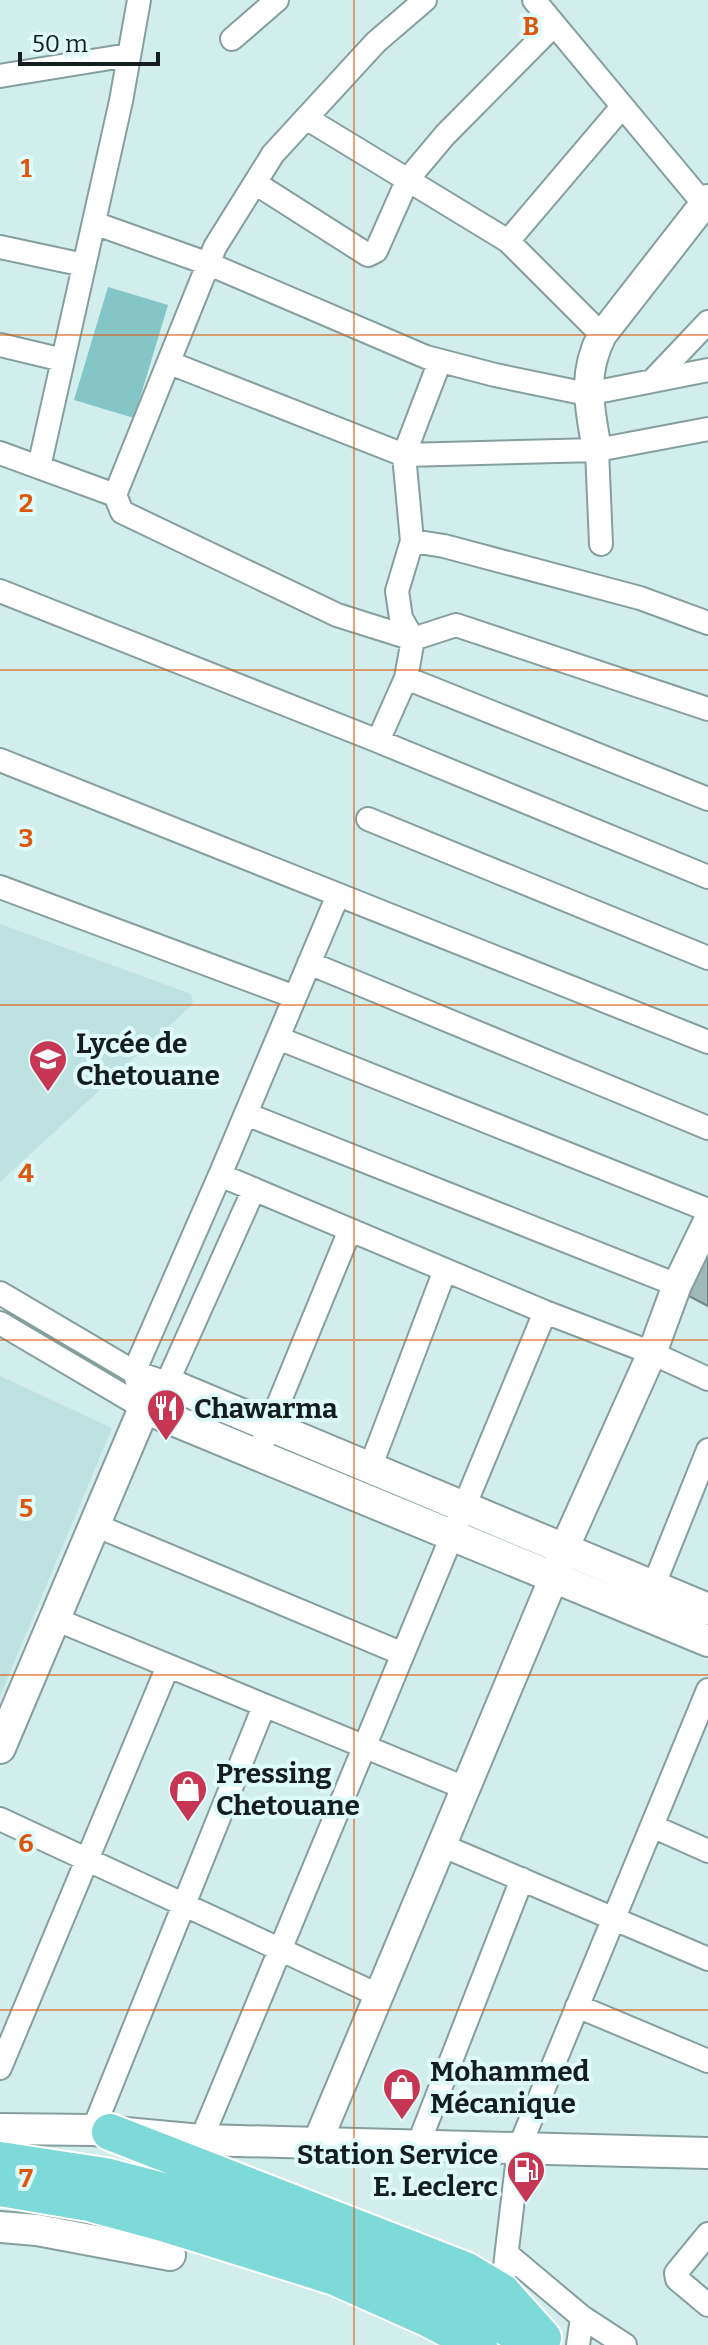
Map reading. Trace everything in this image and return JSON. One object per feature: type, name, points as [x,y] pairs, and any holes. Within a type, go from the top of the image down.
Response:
[{"type":"highway","points":[[101,2131],[465,2270],[502,2292],[549,2345]]},
{"type":"highway","points":[[0,2160],[105,2176],[170,2193],[344,2250],[450,2296],[538,2345]]},
{"type":"highway","points":[[0,2188],[89,2203],[335,2277],[479,2345]]},
{"type":"main road","points":[[0,1748],[144,1408],[167,1383],[464,1507],[559,1563]]},
{"type":"main road","points":[[144,1408],[452,1535],[559,1563],[648,1600],[708,1641]]},
{"type":"main road","points":[[648,1600],[708,1609]]},
{"type":"main road","points":[[0,2129],[101,2131],[201,2140],[708,2153]]},
{"type":"main road","points":[[0,2227],[37,2230],[170,2255]]},
{"type":"street","points":[[39,467],[94,223],[139,0]]},
{"type":"street","points":[[232,39],[277,0]]},
{"type":"street","points":[[425,0],[376,42],[273,154],[215,247],[115,495],[122,512],[337,615],[413,639],[456,625],[708,709]]},
{"type":"street","points":[[534,0],[706,204],[602,335],[591,356],[587,394],[597,450],[601,544]]},
{"type":"street","points":[[255,183],[368,255],[376,251],[408,179],[445,135],[554,25]]},
{"type":"street","points":[[0,76],[129,55]]},
{"type":"street","points":[[508,241],[622,107]]},
{"type":"street","points":[[306,118],[508,241],[602,335]]},
{"type":"street","points":[[94,223],[209,264],[440,361],[587,394],[708,370]]},
{"type":"street","points":[[0,247],[84,265]]},
{"type":"street","points":[[654,379],[708,322]]},
{"type":"street","points":[[0,345],[63,360]]},
{"type":"street","points":[[378,741],[406,678],[413,639],[401,618],[397,591],[412,541],[404,455],[440,361]]},
{"type":"street","points":[[170,363],[404,455],[597,450],[708,429]]},
{"type":"street","points":[[0,453],[115,495]]},
{"type":"street","points":[[412,541],[444,546],[640,598],[708,623]]},
{"type":"street","points":[[0,591],[378,741],[708,877]]},
{"type":"street","points":[[406,678],[708,799]]},
{"type":"street","points":[[0,760],[708,1042]]},
{"type":"street","points":[[368,819],[708,958]]},
{"type":"street","points":[[0,887],[295,997]]},
{"type":"street","points":[[144,1408],[134,1372],[338,895]]},
{"type":"street","points":[[309,963],[708,1128]]},
{"type":"street","points":[[278,1038],[708,1210]]},
{"type":"street","points":[[246,1114],[677,1285]]},
{"type":"street","points":[[220,1175],[708,1379]]},
{"type":"street","points":[[0,1293],[134,1372],[167,1383],[254,1189]]},
{"type":"street","points":[[317,2143],[559,1563],[652,1353],[677,1285],[708,1221]]},
{"type":"street","points":[[257,1456],[350,1230]]},
{"type":"street","points":[[370,1468],[445,1270]]},
{"type":"street","points":[[201,2140],[545,1312]]},
{"type":"street","points":[[0,1323],[144,1408]]},
{"type":"street","points":[[648,1600],[708,1450]]},
{"type":"street","points":[[95,1525],[403,1654]]},
{"type":"street","points":[[55,1619],[465,1788]]},
{"type":"street","points":[[0,2068],[168,1666]]},
{"type":"street","points":[[502,2292],[519,2148],[708,1690]]},
{"type":"street","points":[[101,2131],[184,1905],[264,1706]]},
{"type":"street","points":[[0,1819],[378,1995]]},
{"type":"street","points":[[652,1826],[708,1851]]},
{"type":"street","points":[[441,1845],[708,1959]]},
{"type":"street","points":[[418,2145],[522,1879]]},
{"type":"street","points":[[577,2006],[708,2061]]},
{"type":"street","points":[[708,2234],[676,2273],[677,2279],[708,2305]]},
{"type":"street","points":[[507,2254],[582,2317],[625,2345]]},
{"type":"street","points":[[578,2345],[582,2317]]},
{"type":"shaded area","points":[[108,287],[168,305],[134,418],[74,400]]},
{"type":"shaded area","name":"Lycée de Chetouane","points":[[0,924],[191,994],[193,1004],[0,1182]]},
{"type":"shaded area","points":[[0,1376],[112,1428],[0,1696]]},
{"type":"building","points":[[708,1252],[708,1306],[685,1294]]},
{"type":"place","name":"Lycée de Chetouane","points":[[48,1093]]},
{"type":"place","name":"Chawarma","points":[[166,1442]]},
{"type":"place","name":"Pressing Chetouane","points":[[188,1823]]},
{"type":"place","name":"Mohammed Mécanique","points":[[402,2121]]},
{"type":"place","name":"Station Service E. Leclerc","points":[[526,2204]]}]
